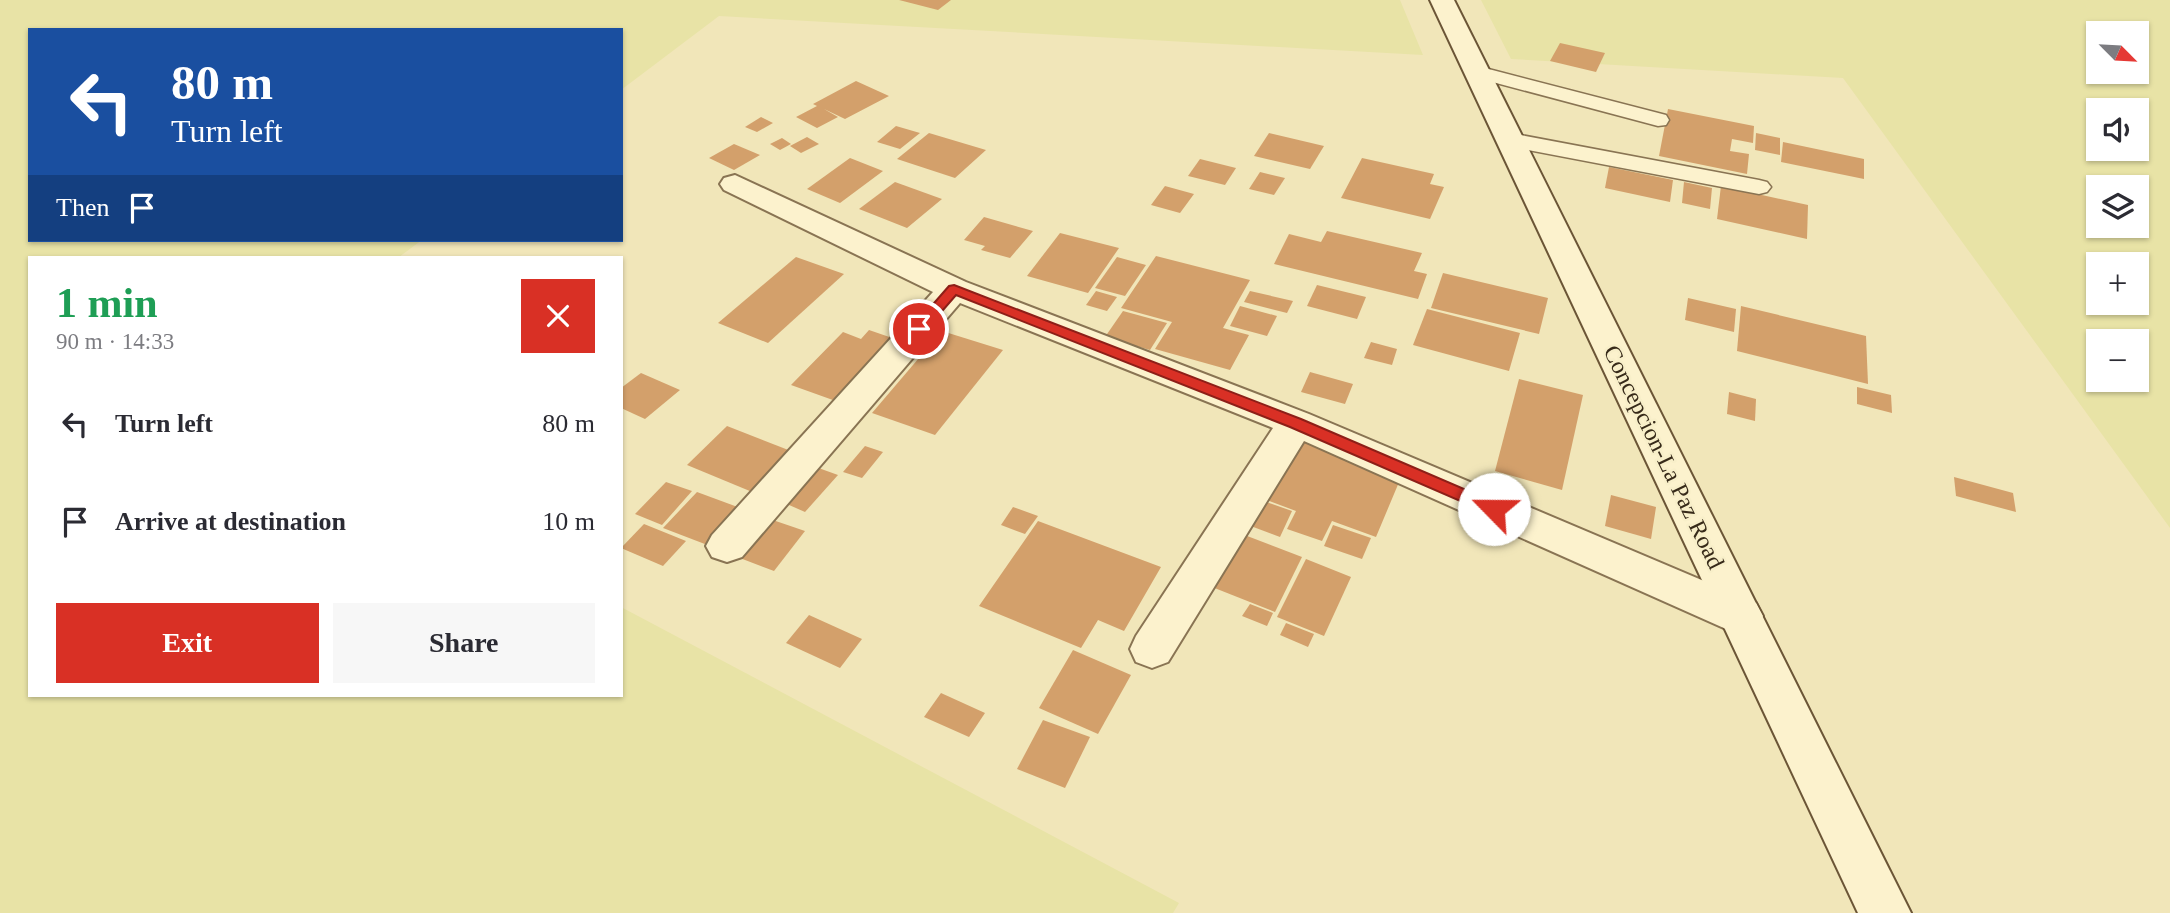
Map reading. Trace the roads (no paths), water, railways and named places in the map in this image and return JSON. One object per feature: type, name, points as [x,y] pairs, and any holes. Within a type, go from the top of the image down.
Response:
[{"type":"street","name":"Concepcion-La Paz Road","points":[[1442,0],[1885,913]]},
{"type":"street","points":[[735,184],[844,239],[954,289],[1296,423],[1741,616]]},
{"type":"street","points":[[727,546],[954,289]]},
{"type":"street","points":[[1152,649],[1296,423]]},
{"type":"lane","points":[[1477,72],[1658,120]]},
{"type":"lane","points":[[1510,140],[1759,187]]}]
